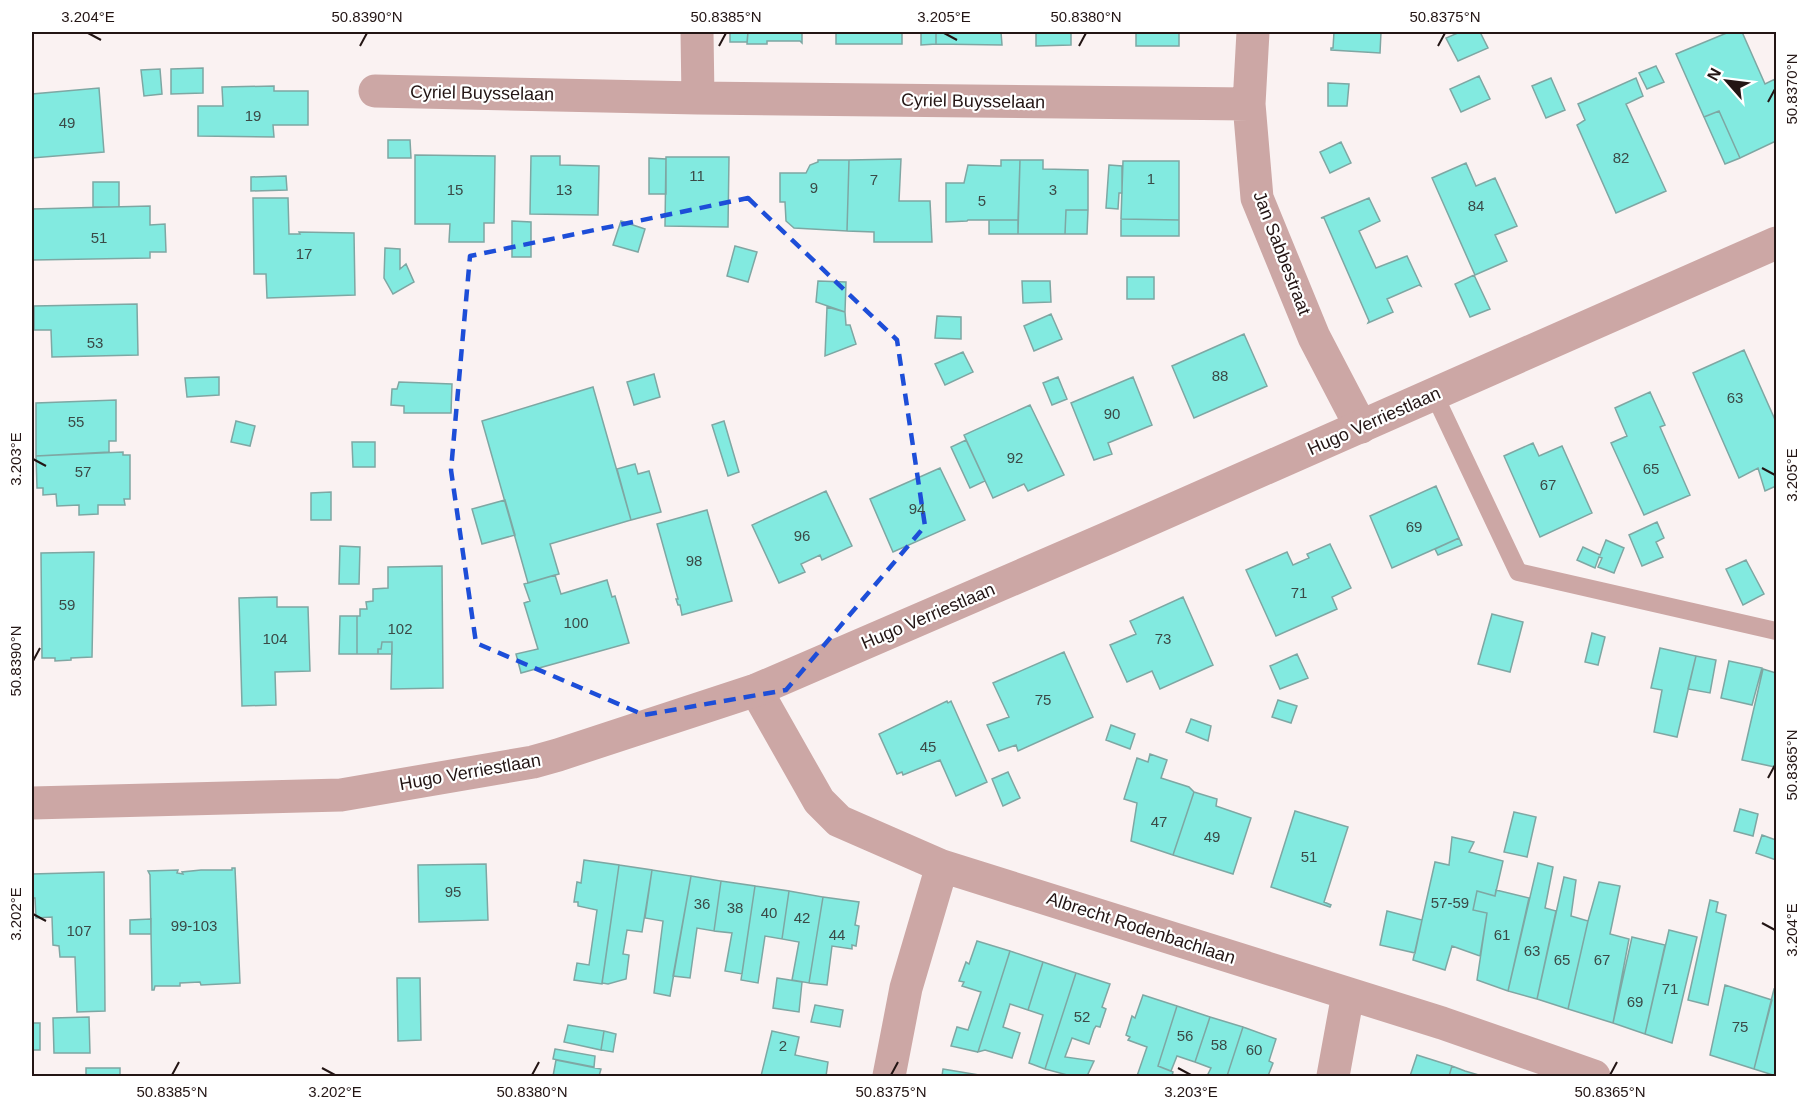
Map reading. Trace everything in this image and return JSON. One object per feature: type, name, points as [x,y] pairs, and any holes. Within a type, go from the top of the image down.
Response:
[{"type":"street","points":[[697,32],[698,98]]},
{"type":"street","name":"Jan Sabbestraat","points":[[1253,32],[1249,104],[1257,198],[1314,338],[1361,427]]},
{"type":"street","name":"Cyriel Buysselaan","points":[[375,91],[698,98],[1249,104]]},
{"type":"street","name":"Hugo Verriestlaan","points":[[32,803],[341,795],[533,762],[756,690],[1361,427],[1776,243]]},
{"type":"street","name":"Albrecht Rodenbachlaan","points":[[756,690],[819,801],[839,821],[942,866],[1442,1023],[1594,1077]]},
{"type":"street","points":[[889,1077],[906,988],[942,866]]},
{"type":"street","points":[[1333,1077],[1348,994]]},
{"type":"lane","points":[[1434,394],[1518,572],[1776,631]]},
{"type":"highlighted area","points":[[748,198],[897,340],[925,526],[786,690],[644,715],[476,643],[451,470],[470,256]]},
{"type":"building","points":[[730,32],[748,32],[747,42],[730,42]]},
{"type":"building","points":[[748,32],[802,32],[802,43],[800,41],[767,41],[767,44],[747,44]]},
{"type":"building","points":[[836,32],[902,32],[902,44],[836,44]]},
{"type":"building","points":[[921,32],[936,32],[936,44],[921,45]]},
{"type":"building","points":[[936,32],[1001,32],[1002,45],[936,44]]},
{"type":"building","points":[[1036,32],[1071,32],[1071,45],[1036,46]]},
{"type":"building","points":[[1136,32],[1179,32],[1179,46],[1136,46]]},
{"type":"building","points":[[1334,32],[1381,32],[1380,53],[1331,50]]},
{"type":"building","points":[[1460,32],[1480,32],[1488,48],[1458,61],[1446,38]]},
{"type":"building","points":[[1729,32],[1742,32],[1765,84],[1775,79],[1776,83],[1776,141],[1740,158],[1719,111],[1704,117],[1676,54]]},
{"type":"building","points":[[1656,66],[1664,82],[1647,89],[1639,73]]},
{"type":"building","points":[[203,68],[203,93],[171,94],[171,69]]},
{"type":"building","points":[[160,69],[162,94],[144,96],[141,70]]},
{"type":"building","points":[[1479,76],[1490,99],[1461,112],[1450,89]]},
{"type":"building","points":[[1551,78],[1565,110],[1546,118],[1532,86]]},
{"type":"building","points":[[1636,78],[1643,96],[1626,104],[1666,191],[1616,213],[1577,125],[1585,120],[1578,104]]},
{"type":"building","points":[[1328,83],[1349,84],[1347,106],[1328,106]]},
{"type":"building","points":[[274,86],[274,91],[308,91],[308,125],[273,125],[274,137],[198,136],[198,106],[223,106],[222,87]]},
{"type":"building","points":[[99,88],[104,152],[32,158],[32,94]]},
{"type":"building","points":[[1719,111],[1740,158],[1725,164],[1704,117]]},
{"type":"building","points":[[388,140],[410,140],[411,158],[388,158]]},
{"type":"building","points":[[1341,142],[1351,163],[1330,173],[1320,152]]},
{"type":"building","points":[[415,155],[495,156],[494,223],[484,223],[484,242],[449,242],[450,224],[415,224]]},
{"type":"building","points":[[531,156],[560,156],[560,165],[599,166],[598,215],[530,214]]},
{"type":"building","points":[[666,157],[729,157],[728,227],[665,226]]},
{"type":"building","points":[[649,158],[666,159],[666,194],[649,194]]},
{"type":"building","points":[[901,159],[899,201],[930,201],[932,242],[874,242],[874,232],[847,231],[849,160]]},
{"type":"building","points":[[818,160],[849,160],[847,231],[794,228],[786,221],[785,202],[780,202],[780,173],[806,173],[810,165]]},
{"type":"building","points":[[1001,160],[1020,160],[1018,220],[946,222],[946,183],[964,183],[968,165],[1001,166]]},
{"type":"building","points":[[1020,160],[1043,160],[1043,169],[1088,170],[1088,210],[1066,210],[1065,234],[1018,234]]},
{"type":"building","points":[[1123,161],[1179,161],[1179,220],[1121,219]]},
{"type":"building","points":[[1466,163],[1476,186],[1495,178],[1517,226],[1495,235],[1507,261],[1475,275],[1432,178]]},
{"type":"building","points":[[1109,165],[1122,166],[1122,193],[1119,193],[1118,209],[1106,208]]},
{"type":"building","points":[[286,176],[287,190],[251,191],[251,177]]},
{"type":"building","points":[[93,182],[119,182],[119,207],[93,207]]},
{"type":"building","points":[[253,198],[288,198],[289,234],[300,234],[299,232],[354,233],[355,295],[267,298],[266,274],[254,274]]},
{"type":"building","points":[[1369,198],[1380,221],[1359,231],[1376,268],[1407,256],[1421,286],[1387,299],[1393,312],[1368,323],[1324,218],[1321,218]]},
{"type":"building","points":[[150,206],[150,225],[165,224],[166,252],[150,252],[150,258],[33,260],[32,209]]},
{"type":"building","points":[[1066,210],[1088,210],[1087,234],[1065,234]]},
{"type":"building","points":[[1121,219],[1179,220],[1179,236],[1121,236]]},
{"type":"building","points":[[989,220],[1018,220],[1018,234],[989,234]]},
{"type":"building","points":[[512,221],[531,222],[531,257],[512,257]]},
{"type":"building","points":[[621,221],[645,229],[638,252],[613,245]]},
{"type":"building","points":[[735,246],[757,252],[748,282],[727,276]]},
{"type":"building","points":[[385,248],[400,249],[400,269],[406,264],[414,282],[393,294],[384,278]]},
{"type":"building","points":[[1474,275],[1490,309],[1470,317],[1455,284]]},
{"type":"building","points":[[1127,277],[1154,277],[1154,299],[1127,299]]},
{"type":"building","points":[[818,281],[846,282],[845,312],[816,302]]},
{"type":"building","points":[[1022,281],[1050,281],[1051,302],[1023,303]]},
{"type":"building","points":[[137,304],[138,355],[52,357],[51,330],[34,330],[34,306]]},
{"type":"building","points":[[827,307],[845,312],[846,325],[850,325],[856,344],[825,356]]},
{"type":"building","points":[[1051,314],[1062,339],[1034,351],[1024,326]]},
{"type":"building","points":[[937,316],[961,317],[961,339],[935,338]]},
{"type":"building","points":[[1244,334],[1267,386],[1194,418],[1172,366]]},
{"type":"building","points":[[1744,350],[1776,422],[1776,486],[1765,491],[1758,468],[1739,478],[1693,373]]},
{"type":"building","points":[[963,352],[973,372],[945,385],[935,364]]},
{"type":"building","points":[[654,374],[660,397],[634,405],[627,382]]},
{"type":"building","points":[[219,377],[219,395],[187,397],[185,378]]},
{"type":"building","points":[[1058,377],[1067,399],[1052,405],[1043,383]]},
{"type":"building","points":[[1133,377],[1152,425],[1108,443],[1112,454],[1094,460],[1071,403]]},
{"type":"building","points":[[399,382],[452,384],[451,413],[404,413],[404,406],[391,405],[392,389],[397,389]]},
{"type":"building","points":[[593,387],[631,520],[550,544],[559,574],[528,583],[482,421]]},
{"type":"building","points":[[1650,392],[1665,425],[1660,427],[1690,495],[1644,515],[1611,443],[1627,436],[1615,408]]},
{"type":"building","points":[[116,400],[116,441],[109,441],[109,452],[36,456],[36,403]]},
{"type":"building","points":[[1030,405],[1064,475],[1028,491],[1024,484],[993,498],[964,435]]},
{"type":"building","points":[[236,421],[255,426],[250,446],[231,442]]},
{"type":"building","points":[[724,421],[739,472],[728,476],[712,425]]},
{"type":"building","points":[[966,440],[985,481],[970,488],[951,447]]},
{"type":"building","points":[[352,442],[375,442],[375,467],[353,467]]},
{"type":"building","points":[[1533,443],[1539,456],[1562,446],[1592,513],[1540,537],[1504,456]]},
{"type":"building","points":[[123,452],[123,455],[130,455],[130,499],[124,499],[125,505],[98,505],[98,514],[79,515],[79,505],[57,506],[56,494],[43,495],[43,488],[37,488],[36,456]]},
{"type":"building","points":[[635,464],[638,474],[649,471],[661,512],[631,520],[617,469]]},
{"type":"building","points":[[940,468],[965,520],[893,552],[870,499]]},
{"type":"building","points":[[1436,486],[1459,538],[1392,568],[1370,516]]},
{"type":"building","points":[[826,491],[852,546],[822,560],[820,555],[801,564],[805,572],[779,583],[752,525]]},
{"type":"building","points":[[331,492],[331,520],[311,520],[311,493]]},
{"type":"building","points":[[505,500],[515,535],[482,544],[472,509]]},
{"type":"building","points":[[707,510],[732,601],[682,615],[657,524]]},
{"type":"building","points":[[1657,522],[1664,538],[1656,542],[1663,557],[1642,566],[1629,535]]},
{"type":"building","points":[[1459,538],[1462,545],[1438,555],[1435,549]]},
{"type":"building","points":[[1606,540],[1624,548],[1614,573],[1598,567],[1602,558],[1599,557],[1595,568],[1577,560],[1583,547],[1600,555]]},
{"type":"building","points":[[1330,544],[1351,588],[1332,597],[1337,609],[1276,636],[1246,570],[1287,552],[1293,565],[1309,558],[1307,554]]},
{"type":"building","points":[[340,546],[360,547],[359,584],[339,584]]},
{"type":"building","points":[[94,552],[92,657],[55,661],[55,658],[42,658],[41,553]]},
{"type":"building","points":[[1746,560],[1764,594],[1743,605],[1726,569]]},
{"type":"building","points":[[442,566],[443,688],[391,689],[392,642],[382,642],[378,654],[357,654],[357,616],[360,616],[360,609],[367,609],[366,602],[373,601],[373,589],[388,588],[388,567]]},
{"type":"building","points":[[555,575],[561,594],[607,580],[612,597],[615,596],[629,643],[521,673],[516,654],[538,649],[524,603],[530,601],[524,584]]},
{"type":"building","points":[[277,597],[277,607],[308,607],[310,671],[275,672],[276,705],[242,706],[239,598]]},
{"type":"building","points":[[1183,597],[1213,665],[1160,689],[1152,671],[1127,682],[1110,645],[1136,634],[1130,621]]},
{"type":"building","points":[[1492,614],[1523,622],[1510,672],[1478,664]]},
{"type":"building","points":[[340,616],[357,616],[357,654],[339,654]]},
{"type":"building","points":[[1592,633],[1605,637],[1598,665],[1585,662]]},
{"type":"building","points":[[382,642],[392,642],[392,654],[378,654]]},
{"type":"building","points":[[1660,648],[1696,656],[1677,737],[1654,732],[1662,690],[1651,688]]},
{"type":"building","points":[[1064,652],[1093,717],[1018,751],[1016,745],[999,751],[987,725],[1009,717],[993,683]]},
{"type":"building","points":[[1297,654],[1308,678],[1280,689],[1270,666]]},
{"type":"building","points":[[1696,656],[1716,660],[1710,693],[1688,689]]},
{"type":"building","points":[[1729,661],[1762,668],[1752,705],[1721,698]]},
{"type":"building","points":[[1763,669],[1776,673],[1775,767],[1742,760]]},
{"type":"building","points":[[1278,700],[1297,706],[1291,723],[1272,717]]},
{"type":"building","points":[[947,701],[948,703],[951,701],[987,782],[956,796],[940,760],[903,775],[902,772],[897,774],[879,734]]},
{"type":"building","points":[[1191,719],[1211,726],[1208,741],[1186,732]]},
{"type":"building","points":[[1111,725],[1135,734],[1130,749],[1106,740]]},
{"type":"building","points":[[1150,754],[1167,760],[1161,778],[1189,787],[1194,792],[1173,855],[1131,841],[1137,803],[1124,799],[1137,758],[1148,762]]},
{"type":"building","points":[[1008,772],[1020,798],[1003,806],[992,779]]},
{"type":"building","points":[[1194,792],[1217,799],[1216,806],[1251,818],[1233,874],[1173,855]]},
{"type":"building","points":[[1740,809],[1758,814],[1753,836],[1734,831]]},
{"type":"building","points":[[1295,811],[1348,827],[1324,902],[1331,905],[1330,907],[1271,887]]},
{"type":"building","points":[[1514,812],[1536,817],[1527,857],[1504,852]]},
{"type":"building","points":[[1762,835],[1776,840],[1776,860],[1756,853]]},
{"type":"building","points":[[1452,837],[1474,842],[1469,852],[1503,861],[1495,896],[1477,891],[1473,910],[1487,913],[1480,956],[1452,946],[1445,970],[1413,960],[1435,862],[1449,865]]},
{"type":"building","points":[[584,860],[619,865],[602,984],[574,980],[577,963],[589,965],[597,910],[578,906],[578,902],[574,902],[577,882],[581,883]]},
{"type":"building","points":[[1538,863],[1553,867],[1545,908],[1556,911],[1537,999],[1508,991]]},
{"type":"building","points":[[486,864],[488,920],[419,922],[418,865]]},
{"type":"building","points":[[619,865],[652,870],[642,932],[627,930],[623,954],[629,955],[626,979],[608,984],[602,983]]},
{"type":"building","points":[[235,868],[240,983],[201,985],[200,982],[180,983],[180,986],[155,986],[152,990],[150,875],[148,871],[178,870],[177,873],[183,874],[182,872],[232,870]]},
{"type":"building","points":[[652,870],[691,876],[670,996],[654,993],[663,921],[645,918]]},
{"type":"building","points":[[104,872],[105,1011],[77,1012],[75,957],[60,957],[59,946],[53,945],[52,917],[36,918],[35,898],[32,898],[32,874]]},
{"type":"building","points":[[691,876],[721,881],[714,931],[697,928],[690,978],[673,976]]},
{"type":"building","points":[[1564,877],[1576,880],[1571,916],[1588,921],[1568,1009],[1537,999]]},
{"type":"building","points":[[721,881],[755,886],[742,974],[725,971],[732,933],[714,931]]},
{"type":"building","points":[[1599,882],[1620,886],[1610,934],[1629,939],[1613,1023],[1568,1009]]},
{"type":"building","points":[[755,886],[789,891],[782,939],[765,936],[758,983],[741,980]]},
{"type":"building","points":[[1496,890],[1529,898],[1508,991],[1477,980],[1487,913],[1473,910],[1477,891],[1495,896]]},
{"type":"building","points":[[789,891],[823,897],[809,983],[792,980],[799,942],[782,939]]},
{"type":"building","points":[[823,897],[859,902],[855,925],[859,926],[856,946],[852,945],[852,949],[832,946],[827,985],[809,983]]},
{"type":"building","points":[[1710,900],[1718,902],[1716,912],[1726,915],[1708,1005],[1688,1000]]},
{"type":"building","points":[[1387,911],[1422,920],[1415,953],[1380,945]]},
{"type":"building","points":[[151,919],[151,934],[130,934],[130,920]]},
{"type":"building","points":[[1669,930],[1697,937],[1672,1043],[1645,1034]]},
{"type":"building","points":[[1632,937],[1665,945],[1645,1034],[1613,1023]]},
{"type":"building","points":[[977,941],[1010,951],[978,1052],[951,1046],[957,1027],[968,1030],[981,992],[962,986],[964,982],[959,981],[966,962],[969,964]]},
{"type":"building","points":[[1010,951],[1043,962],[1028,1010],[1010,1004],[1003,1027],[1020,1033],[1012,1058],[985,1050],[978,1052]]},
{"type":"building","points":[[1043,962],[1076,973],[1045,1069],[1029,1063],[1043,1015],[1028,1010]]},
{"type":"building","points":[[1076,973],[1110,984],[1102,1007],[1106,1009],[1100,1027],[1096,1026],[1094,1029],[1089,1044],[1072,1038],[1065,1057],[1094,1061],[1087,1076],[1071,1076],[1045,1069]]},
{"type":"building","points":[[397,978],[420,978],[421,1040],[398,1041]]},
{"type":"building","points":[[777,978],[802,982],[799,1012],[773,1008]]},
{"type":"building","points":[[1725,985],[1772,1000],[1754,1069],[1710,1055]]},
{"type":"building","points":[[1774,989],[1776,990],[1776,1076],[1754,1069]]},
{"type":"building","points":[[1143,995],[1177,1006],[1158,1066],[1173,1072],[1172,1076],[1137,1076],[1147,1047],[1128,1040],[1130,1037],[1126,1035],[1132,1016],[1135,1018]]},
{"type":"building","points":[[815,1005],[843,1010],[840,1027],[811,1022]]},
{"type":"building","points":[[1177,1006],[1210,1017],[1195,1062],[1177,1056],[1171,1071],[1158,1066]]},
{"type":"building","points":[[89,1017],[90,1053],[54,1053],[53,1018]]},
{"type":"building","points":[[1210,1017],[1243,1027],[1227,1076],[1207,1076],[1211,1068],[1195,1062]]},
{"type":"building","points":[[32,1023],[40,1023],[40,1050],[32,1050]]},
{"type":"building","points":[[568,1025],[604,1031],[601,1050],[564,1042]]},
{"type":"building","points":[[1243,1027],[1276,1039],[1269,1061],[1273,1063],[1268,1076],[1227,1076]]},
{"type":"building","points":[[604,1031],[616,1034],[613,1052],[601,1050]]},
{"type":"building","points":[[772,1031],[799,1037],[795,1055],[828,1062],[826,1076],[761,1076]]},
{"type":"building","points":[[555,1049],[595,1056],[594,1067],[553,1059]]},
{"type":"building","points":[[1417,1055],[1452,1066],[1449,1076],[1410,1076]]},
{"type":"building","points":[[556,1060],[601,1069],[599,1076],[553,1076]]},
{"type":"building","points":[[1452,1066],[1465,1071],[1482,1076],[1449,1076]]},
{"type":"building","points":[[86,1068],[120,1068],[120,1076],[86,1076]]},
{"type":"building","points":[[943,1069],[985,1076],[942,1076]]}]
